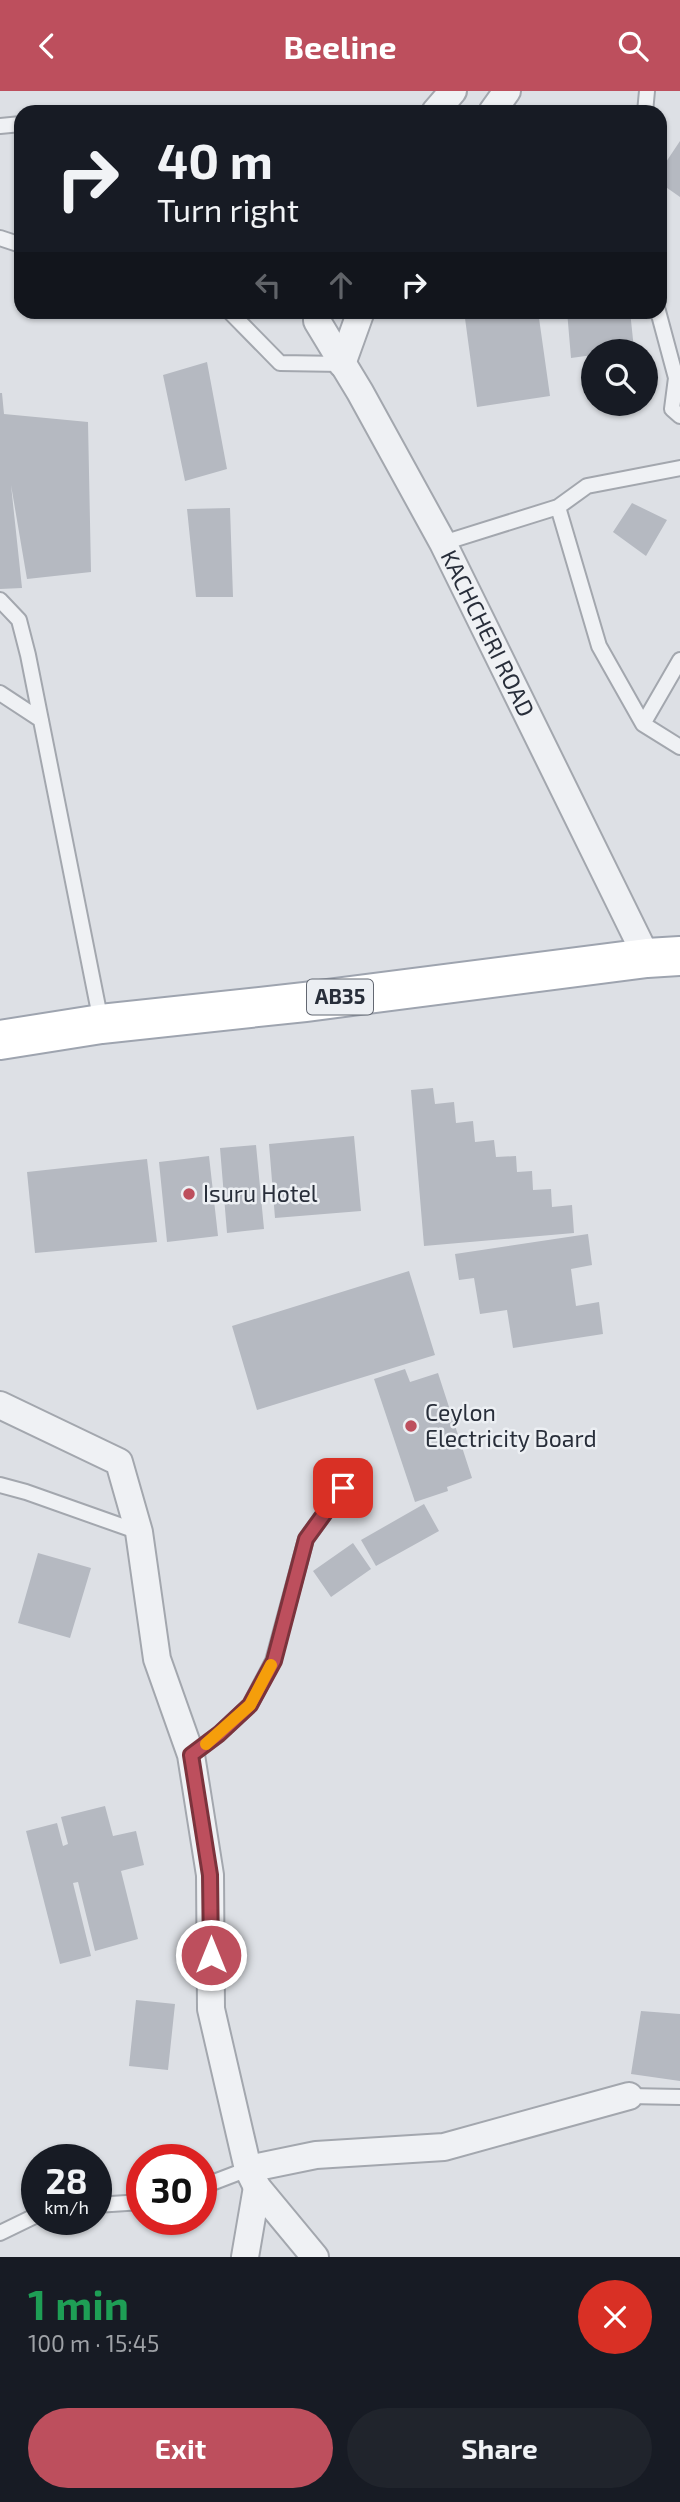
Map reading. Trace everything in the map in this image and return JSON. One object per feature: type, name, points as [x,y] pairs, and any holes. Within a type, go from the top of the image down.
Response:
[{"type":"main road","name":"AB35","points":[[0,1040],[101,1024],[305,1002],[663,957]]},
{"type":"street","points":[[441,105],[453,91]]},
{"type":"street","name":"KACHCHERI ROAD","points":[[317,319],[443,543],[663,957]]},
{"type":"street","points":[[342,364],[358,319]]},
{"type":"street","points":[[0,1405],[119,1462],[139,1532],[157,1659],[191,1755],[210,1875],[211,2010],[253,2178],[245,2257]]},
{"type":"street","points":[[253,2178],[316,2155],[444,2147],[629,2096]]},
{"type":"street","points":[[253,2178],[315,2257]]},
{"type":"lane","points":[[237,319],[280,363],[342,364]]},
{"type":"lane","points":[[660,319],[677,378],[671,409],[680,416]]},
{"type":"lane","points":[[443,543],[558,507],[587,486],[680,468]]},
{"type":"lane","points":[[558,507],[599,646],[643,724],[680,747]]},
{"type":"lane","points":[[0,600],[19,620],[28,655],[101,1024]]},
{"type":"lane","points":[[643,724],[680,660]]},
{"type":"lane","points":[[0,693],[40,720]]},
{"type":"lane","points":[[0,1485],[139,1532]]},
{"type":"lane","points":[[191,1755],[250,1705],[274,1661],[306,1539],[343,1488]]},
{"type":"lane","points":[[629,2096],[680,2097]]},
{"type":"lane","points":[[217,2184],[253,2178]]},
{"type":"lane","points":[[0,2233],[21,2223]]},
{"type":"building","points":[[680,141],[680,197],[667,188],[667,160]]},
{"type":"building","points":[[465,319],[539,319],[550,396],[477,407]]},
{"type":"building","points":[[568,319],[631,319],[633,339],[581,339],[581,357],[571,358]]},
{"type":"building","points":[[207,362],[227,469],[185,481],[163,375]]},
{"type":"building","points":[[0,393],[4,414],[88,422],[91,572],[27,579],[11,485],[22,588],[0,589]]},
{"type":"building","points":[[632,503],[667,520],[646,556],[613,532]]},
{"type":"building","points":[[230,508],[233,597],[196,597],[187,509]]},
{"type":"building","points":[[433,1088],[435,1104],[454,1102],[456,1123],[473,1121],[475,1142],[494,1140],[496,1157],[516,1156],[517,1172],[532,1171],[533,1190],[551,1189],[552,1207],[572,1205],[574,1233],[424,1246],[411,1090]]},
{"type":"building","points":[[354,1136],[361,1211],[275,1218],[269,1144]]},
{"type":"building","points":[[256,1145],[264,1229],[227,1233],[220,1148]]},
{"type":"building","points":[[209,1156],[218,1236],[167,1242],[159,1162]]},
{"type":"building","points":[[147,1159],[157,1242],[35,1253],[27,1172]]},
{"type":"building","points":[[588,1234],[592,1265],[571,1269],[576,1306],[599,1302],[603,1334],[513,1348],[507,1310],[480,1314],[474,1278],[459,1280],[455,1254]]},
{"type":"building","points":[[409,1271],[435,1355],[257,1410],[232,1326]]},
{"type":"building","points":[[405,1369],[410,1382],[438,1373],[472,1478],[447,1487],[448,1491],[415,1502],[374,1379]]},
{"type":"building","points":[[424,1504],[439,1531],[376,1566],[361,1540]]},
{"type":"building","points":[[353,1543],[371,1569],[331,1597],[313,1571]]},
{"type":"building","points":[[38,1553],[91,1568],[70,1638],[18,1623]]},
{"type":"building","points":[[105,1806],[113,1836],[136,1831],[144,1865],[121,1871],[138,1939],[95,1951],[78,1882],[73,1883],[91,1956],[60,1964],[26,1831],[57,1823],[63,1846],[68,1844],[61,1817]]},
{"type":"building","points":[[136,2000],[175,2004],[168,2070],[129,2066]]},
{"type":"building","points":[[641,2011],[680,2014],[680,2081],[631,2074]]},
{"type":"slow traffic","points":[[206,1744],[250,1705],[271,1665]]},
{"type":"place","name":"Isuru Hotel","points":[[189,1194]]},
{"type":"place","name":"Ceylon Electricity Board","points":[[411,1426]]},
{"type":"route","points":[[211,1955],[210,1875],[191,1755],[250,1705],[274,1661],[306,1539],[343,1488]]}]
